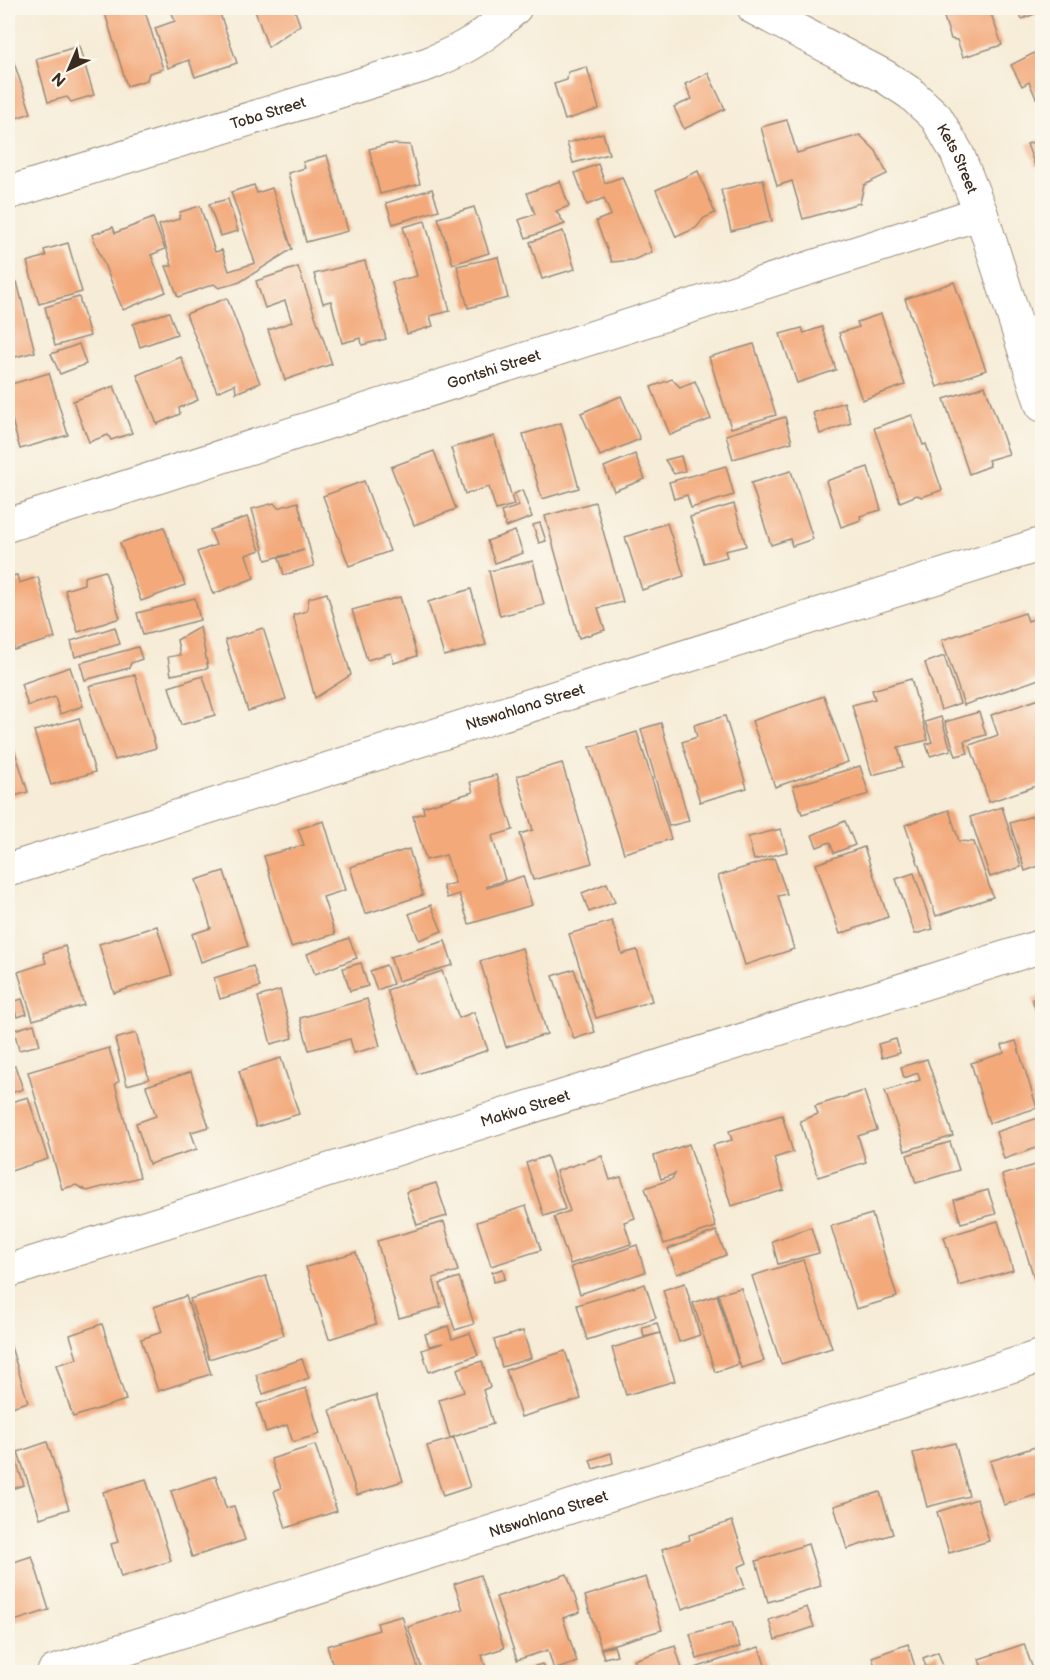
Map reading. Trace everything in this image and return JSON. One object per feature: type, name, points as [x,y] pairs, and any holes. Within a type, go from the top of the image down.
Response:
[{"type":"street","name":"Toba Street","points":[[8,193],[428,64],[460,51],[515,8]]},
{"type":"street","name":"Kets Street","points":[[754,8],[801,19],[910,93],[936,117],[957,153],[981,213],[1042,405]]},
{"type":"street","name":"Gontshi Street","points":[[8,525],[981,213]]},
{"type":"street","name":"Ntswahlana Street","points":[[8,870],[1042,544]]},
{"type":"street","name":"Makiva Street","points":[[8,1271],[1042,946]]},
{"type":"street","name":"Ntswahlana Street","points":[[54,1672],[1042,1356]]},
{"type":"building","points":[[144,8],[163,69],[149,73],[147,80],[127,86],[104,10]]},
{"type":"building","points":[[170,8],[218,8],[237,63],[195,77],[189,60],[168,68],[155,28],[175,21]]},
{"type":"building","points":[[254,8],[294,8],[300,25],[268,47]]},
{"type":"building","points":[[941,8],[989,8],[1002,45],[963,57],[957,40],[951,39]]},
{"type":"building","points":[[1017,8],[1041,8],[1042,11],[1022,19]]},
{"type":"building","points":[[8,45],[31,113],[16,118],[13,124],[8,126]]},
{"type":"building","points":[[79,46],[94,95],[71,102],[67,97],[48,102],[36,59]]},
{"type":"building","points":[[1042,49],[1042,95],[1036,98],[1029,82],[1022,86],[1011,65]]},
{"type":"building","points":[[587,67],[599,109],[565,120],[554,84],[567,80],[568,72]]},
{"type":"building","points":[[708,73],[725,109],[684,129],[674,107],[692,99],[685,84]]},
{"type":"building","points":[[787,120],[797,153],[860,135],[876,151],[887,174],[864,185],[860,203],[803,219],[792,181],[777,186],[761,127]]},
{"type":"building","points":[[603,133],[609,154],[573,163],[567,143]]},
{"type":"building","points":[[1042,139],[1042,169],[1040,164],[1035,166],[1027,144]]},
{"type":"building","points":[[389,144],[410,145],[420,184],[380,194],[369,149]]},
{"type":"building","points":[[327,155],[348,231],[306,242],[288,173],[305,168],[303,162]]},
{"type":"building","points":[[598,164],[605,183],[622,177],[652,252],[633,260],[612,262],[596,221],[611,215],[604,198],[587,205],[575,173]]},
{"type":"building","points":[[698,171],[715,213],[704,218],[696,228],[676,237],[656,190]]},
{"type":"building","points":[[763,179],[772,221],[731,231],[721,190]]},
{"type":"building","points":[[560,181],[569,206],[556,211],[565,224],[526,238],[519,220],[535,214],[527,193]]},
{"type":"building","points":[[254,185],[257,193],[272,188],[292,249],[240,282],[219,288],[214,284],[178,297],[166,266],[172,266],[159,225],[179,219],[180,212],[200,206],[215,252],[222,250],[229,271],[255,263],[231,192]]},
{"type":"building","points":[[432,189],[439,210],[393,224],[386,203]]},
{"type":"building","points":[[228,199],[238,231],[220,236],[209,204]]},
{"type":"building","points":[[474,207],[489,253],[453,264],[438,218]]},
{"type":"building","points":[[153,218],[165,249],[151,255],[166,292],[123,310],[92,235],[113,227],[115,233]]},
{"type":"building","points":[[425,221],[450,311],[430,316],[433,326],[407,334],[392,282],[417,276],[403,227]]},
{"type":"building","points":[[563,231],[575,269],[542,279],[530,242]]},
{"type":"building","points":[[68,243],[82,292],[39,304],[27,262],[46,256],[44,250]]},
{"type":"building","points":[[498,257],[508,298],[468,308],[457,266]]},
{"type":"building","points":[[365,261],[386,339],[362,345],[361,338],[342,343],[331,301],[323,303],[314,274]]},
{"type":"building","points":[[298,267],[332,364],[285,380],[268,330],[292,322],[285,301],[265,308],[256,281]]},
{"type":"building","points":[[17,282],[35,352],[15,357],[8,335],[8,285]]},
{"type":"building","points":[[954,282],[986,370],[937,387],[905,299]]},
{"type":"building","points":[[79,297],[90,336],[55,346],[45,307]]},
{"type":"building","points":[[227,298],[260,383],[236,393],[235,384],[217,392],[186,314]]},
{"type":"building","points":[[169,312],[177,334],[140,347],[133,324]]},
{"type":"building","points":[[881,314],[905,385],[862,400],[839,333],[859,327],[857,322]]},
{"type":"building","points":[[822,327],[836,370],[797,383],[780,334],[802,328],[804,333]]},
{"type":"building","points":[[79,344],[86,364],[60,374],[51,354]]},
{"type":"building","points":[[754,344],[776,415],[731,428],[709,357]]},
{"type":"building","points":[[181,357],[198,400],[179,408],[180,414],[157,424],[137,375]]},
{"type":"building","points":[[49,373],[68,435],[20,449],[8,406],[8,385]]},
{"type":"building","points":[[672,379],[680,387],[695,381],[711,419],[670,435],[651,387]]},
{"type":"building","points":[[114,386],[132,433],[111,440],[108,435],[89,442],[73,401]]},
{"type":"building","points":[[985,386],[1009,454],[988,460],[990,466],[969,474],[944,399]]},
{"type":"building","points":[[621,396],[640,439],[600,456],[581,413]]},
{"type":"building","points":[[844,402],[851,423],[820,434],[813,413]]},
{"type":"building","points":[[912,415],[923,445],[926,444],[942,490],[922,497],[917,495],[900,502],[874,428]]},
{"type":"building","points":[[785,417],[792,442],[733,459],[726,435]]},
{"type":"building","points":[[561,423],[579,488],[542,499],[523,434]]},
{"type":"building","points":[[494,436],[514,505],[496,510],[489,487],[465,494],[451,448]]},
{"type":"building","points":[[434,451],[456,509],[414,525],[391,467]]},
{"type":"building","points":[[635,454],[645,479],[614,491],[604,467]]},
{"type":"building","points":[[681,456],[685,471],[674,474],[665,460]]},
{"type":"building","points":[[726,466],[734,495],[691,508],[687,495],[674,499],[669,482]]},
{"type":"building","points":[[868,467],[881,510],[860,516],[861,520],[841,527],[826,481]]},
{"type":"building","points":[[791,471],[813,539],[792,546],[790,539],[771,545],[751,483]]},
{"type":"building","points":[[364,481],[390,551],[349,566],[323,496]]},
{"type":"building","points":[[522,490],[532,517],[506,527],[501,512],[519,506],[514,494]]},
{"type":"building","points":[[298,502],[314,566],[284,575],[279,558],[304,550],[266,560],[252,509],[274,503],[278,508]]},
{"type":"building","points":[[595,502],[623,602],[598,608],[605,630],[579,638],[545,516]]},
{"type":"building","points":[[734,504],[746,546],[725,551],[727,557],[704,563],[690,517]]},
{"type":"building","points":[[247,517],[260,550],[246,555],[254,578],[213,594],[197,552],[216,545],[210,530]]},
{"type":"building","points":[[540,523],[546,541],[539,543],[533,525]]},
{"type":"building","points":[[667,523],[684,576],[642,590],[625,537]]},
{"type":"building","points":[[164,527],[185,585],[141,601],[120,543]]},
{"type":"building","points":[[515,531],[523,553],[495,563],[487,541]]},
{"type":"building","points":[[533,561],[544,605],[500,616],[489,571]]},
{"type":"building","points":[[105,571],[120,618],[78,632],[65,590],[84,584],[84,577]]},
{"type":"building","points":[[17,575],[19,583],[38,577],[55,638],[14,650],[8,627],[8,577]]},
{"type":"building","points":[[471,589],[486,645],[444,656],[428,602]]},
{"type":"building","points":[[327,593],[351,675],[315,698],[293,615],[307,611],[309,598]]},
{"type":"building","points":[[400,597],[417,656],[394,663],[391,653],[367,660],[352,610]]},
{"type":"building","points":[[195,598],[200,620],[143,635],[137,613]]},
{"type":"building","points":[[1025,613],[1028,621],[1042,616],[1042,678],[964,705],[942,640]]},
{"type":"building","points":[[115,627],[120,644],[75,657],[71,641]]},
{"type":"building","points":[[200,627],[208,668],[171,675],[168,657],[180,655],[177,640]]},
{"type":"building","points":[[263,628],[286,699],[248,711],[225,640]]},
{"type":"building","points":[[138,647],[142,659],[131,663],[129,668],[85,680],[80,663]]},
{"type":"building","points":[[944,656],[960,703],[941,710],[925,663]]},
{"type":"building","points":[[70,667],[83,706],[60,714],[55,697],[28,706],[21,684]]},
{"type":"building","points":[[135,675],[156,748],[115,760],[89,686]]},
{"type":"building","points":[[203,676],[215,715],[181,725],[169,687]]},
{"type":"building","points":[[911,679],[928,740],[898,747],[903,767],[872,775],[852,705],[875,699],[872,690]]},
{"type":"building","points":[[824,696],[848,762],[775,787],[752,721]]},
{"type":"building","points":[[1042,698],[1042,784],[989,802],[970,745],[998,735],[991,715]]},
{"type":"building","points":[[979,712],[986,735],[964,741],[968,753],[956,756],[945,722]]},
{"type":"building","points":[[725,716],[747,788],[700,802],[682,742],[697,737],[694,725]]},
{"type":"building","points":[[941,717],[951,750],[930,756],[926,744],[932,742],[925,722]]},
{"type":"building","points":[[79,718],[95,772],[51,785],[34,731]]},
{"type":"building","points":[[661,723],[689,821],[669,826],[641,729]]},
{"type":"building","points":[[637,732],[671,839],[624,853],[590,747]]},
{"type":"building","points":[[10,736],[28,792],[8,798],[8,737]]},
{"type":"building","points":[[562,763],[592,863],[533,880],[520,834],[533,830],[517,776]]},
{"type":"building","points":[[860,766],[869,794],[802,814],[793,786]]},
{"type":"building","points":[[496,775],[513,830],[492,836],[505,880],[487,886],[487,888],[523,876],[532,905],[469,924],[459,894],[447,898],[443,886],[455,883],[446,855],[426,860],[413,816],[424,813],[423,807],[473,792],[470,782]]},
{"type":"building","points":[[1002,807],[1021,867],[990,877],[970,817]]},
{"type":"building","points":[[949,810],[959,841],[974,842],[993,897],[936,916],[905,825]]},
{"type":"building","points":[[1042,813],[1042,865],[1025,871],[1010,823]]},
{"type":"building","points":[[324,821],[345,890],[323,897],[335,934],[291,947],[264,856],[304,845],[298,829]]},
{"type":"building","points":[[845,821],[855,845],[834,853],[830,842],[817,847],[812,835]]},
{"type":"building","points":[[781,829],[787,852],[754,860],[748,837]]},
{"type":"building","points":[[864,847],[888,917],[840,934],[816,864]]},
{"type":"building","points":[[409,849],[423,895],[365,914],[350,867]]},
{"type":"building","points":[[774,858],[787,894],[778,896],[794,949],[745,965],[718,876]]},
{"type":"building","points":[[224,871],[248,946],[201,962],[192,934],[211,928],[196,880]]},
{"type":"building","points":[[914,873],[933,929],[915,934],[896,879]]},
{"type":"building","points":[[607,883],[615,902],[589,912],[582,893]]},
{"type":"building","points":[[431,905],[442,931],[419,940],[409,914]]},
{"type":"building","points":[[612,921],[622,954],[637,950],[652,1001],[596,1018],[569,934]]},
{"type":"building","points":[[157,926],[172,975],[114,993],[99,944]]},
{"type":"building","points":[[349,938],[357,958],[315,974],[307,954]]},
{"type":"building","points":[[445,941],[453,965],[398,981],[390,957]]},
{"type":"building","points":[[65,946],[84,1005],[33,1020],[18,972],[46,963],[43,953]]},
{"type":"building","points":[[522,948],[547,1034],[506,1047],[480,961]]},
{"type":"building","points":[[361,963],[368,986],[350,991],[343,968]]},
{"type":"building","points":[[386,965],[393,984],[377,990],[370,971]]},
{"type":"building","points":[[253,966],[260,987],[220,999],[214,978]]},
{"type":"building","points":[[574,969],[595,1032],[574,1039],[553,976]]},
{"type":"building","points":[[442,971],[459,1018],[474,1012],[488,1050],[417,1074],[387,990]]},
{"type":"building","points":[[280,990],[293,1038],[271,1044],[258,997]]},
{"type":"building","points":[[1042,996],[1042,1030],[1032,999]]},
{"type":"building","points":[[22,999],[27,1014],[17,1017],[12,1002]]},
{"type":"building","points":[[367,999],[380,1046],[354,1053],[350,1039],[309,1050],[300,1018]]},
{"type":"building","points":[[34,1024],[40,1045],[19,1050],[14,1030]]},
{"type":"building","points":[[136,1033],[149,1079],[127,1085],[115,1039]]},
{"type":"building","points":[[896,1039],[900,1053],[882,1058],[878,1044]]},
{"type":"building","points":[[1016,1041],[1037,1108],[989,1123],[971,1063],[1004,1053],[1002,1045]]},
{"type":"building","points":[[109,1048],[119,1081],[115,1084],[140,1177],[87,1191],[76,1185],[62,1189],[28,1072]]},
{"type":"building","points":[[281,1058],[299,1114],[256,1127],[239,1071]]},
{"type":"building","points":[[927,1059],[953,1136],[905,1151],[885,1091],[920,1080],[918,1073],[904,1078],[901,1067]]},
{"type":"building","points":[[15,1066],[23,1089],[8,1094],[8,1069]]},
{"type":"building","points":[[191,1072],[209,1127],[191,1132],[197,1149],[149,1164],[136,1123],[156,1116],[146,1086]]},
{"type":"building","points":[[864,1091],[877,1130],[858,1136],[866,1162],[818,1177],[800,1121],[818,1114],[815,1106]]},
{"type":"building","points":[[28,1097],[48,1159],[8,1172],[8,1103]]},
{"type":"building","points":[[782,1115],[793,1152],[774,1158],[784,1190],[731,1206],[713,1145],[732,1140],[729,1131]]},
{"type":"building","points":[[1038,1118],[1042,1132],[1042,1146],[1004,1159],[996,1132]]},
{"type":"building","points":[[950,1142],[959,1170],[916,1183],[907,1155]]},
{"type":"building","points":[[689,1144],[716,1227],[664,1244],[645,1188],[672,1179],[675,1174],[661,1179],[654,1156]]},
{"type":"building","points":[[547,1156],[565,1209],[544,1216],[526,1163]]},
{"type":"building","points":[[602,1156],[610,1180],[621,1177],[635,1218],[624,1222],[631,1244],[570,1264],[554,1217],[570,1211],[556,1171]]},
{"type":"building","points":[[1042,1163],[1042,1279],[1035,1281],[1002,1175]]},
{"type":"building","points":[[436,1183],[447,1216],[417,1225],[406,1192]]},
{"type":"building","points":[[988,1190],[996,1214],[961,1223],[954,1200]]},
{"type":"building","points":[[526,1206],[541,1250],[491,1266],[477,1222]]},
{"type":"building","points":[[872,1214],[897,1297],[856,1309],[831,1226]]},
{"type":"building","points":[[998,1221],[1013,1270],[959,1286],[944,1237]]},
{"type":"building","points":[[444,1222],[458,1271],[433,1278],[441,1307],[399,1318],[377,1241]]},
{"type":"building","points":[[811,1227],[819,1253],[778,1264],[772,1241]]},
{"type":"building","points":[[716,1231],[726,1255],[677,1274],[668,1249]]},
{"type":"building","points":[[637,1245],[645,1272],[580,1294],[571,1267]]},
{"type":"building","points":[[356,1252],[376,1324],[329,1339],[306,1267]]},
{"type":"building","points":[[803,1260],[832,1348],[781,1364],[752,1276]]},
{"type":"building","points":[[503,1269],[505,1279],[494,1282],[492,1272]]},
{"type":"building","points":[[266,1276],[284,1335],[209,1359],[190,1299]]},
{"type":"building","points":[[459,1277],[474,1324],[455,1330],[440,1284]]},
{"type":"building","points":[[685,1283],[700,1335],[679,1342],[663,1290]]},
{"type":"building","points":[[645,1284],[656,1318],[587,1340],[577,1305]]},
{"type":"building","points":[[741,1288],[764,1361],[741,1368],[718,1294]]},
{"type":"building","points":[[717,1295],[739,1364],[715,1372],[693,1303]]},
{"type":"building","points":[[186,1296],[211,1374],[158,1391],[141,1339],[162,1332],[154,1307]]},
{"type":"building","points":[[657,1323],[660,1333],[644,1337],[642,1327]]},
{"type":"building","points":[[102,1324],[126,1400],[73,1417],[56,1365],[77,1359],[70,1335]]},
{"type":"building","points":[[448,1326],[452,1339],[470,1333],[478,1355],[429,1372],[422,1350],[443,1343],[429,1346],[425,1334]]},
{"type":"building","points":[[523,1331],[531,1358],[502,1367],[494,1340]]},
{"type":"building","points":[[660,1333],[675,1381],[626,1395],[612,1348]]},
{"type":"building","points":[[8,1337],[28,1402],[8,1408]]},
{"type":"building","points":[[565,1351],[581,1399],[521,1417],[506,1370]]},
{"type":"building","points":[[302,1359],[309,1378],[263,1394],[256,1375]]},
{"type":"building","points":[[482,1361],[490,1387],[483,1390],[493,1424],[450,1438],[439,1400],[464,1392],[457,1369]]},
{"type":"building","points":[[306,1388],[320,1434],[293,1442],[287,1425],[266,1432],[257,1404]]},
{"type":"building","points":[[376,1395],[403,1481],[357,1495],[330,1410]]},
{"type":"building","points":[[8,1437],[24,1485],[8,1490]]},
{"type":"building","points":[[454,1438],[470,1487],[443,1496],[427,1446]]},
{"type":"building","points":[[47,1442],[69,1509],[40,1518],[18,1452]]},
{"type":"building","points":[[955,1443],[969,1496],[927,1507],[913,1453]]},
{"type":"building","points":[[315,1445],[337,1511],[286,1528],[274,1491],[281,1488],[271,1459]]},
{"type":"building","points":[[1042,1445],[1042,1493],[1004,1505],[990,1461]]},
{"type":"building","points":[[611,1453],[613,1463],[593,1469],[590,1460]]},
{"type":"building","points":[[216,1476],[226,1508],[234,1506],[245,1540],[192,1557],[171,1491]]},
{"type":"building","points":[[146,1479],[171,1561],[121,1577],[111,1544],[118,1542],[103,1492]]},
{"type":"building","points":[[880,1492],[893,1534],[847,1549],[834,1506]]},
{"type":"building","points":[[977,1499],[989,1541],[949,1553],[937,1512]]},
{"type":"building","points":[[732,1521],[747,1563],[738,1567],[745,1588],[682,1609],[662,1549],[690,1540],[689,1535]]},
{"type":"building","points":[[808,1544],[821,1586],[768,1602],[756,1561]]},
{"type":"building","points":[[32,1556],[49,1610],[8,1623],[8,1564]]},
{"type":"building","points":[[567,1574],[580,1612],[563,1618],[577,1662],[554,1670],[548,1650],[517,1660],[496,1597]]},
{"type":"building","points":[[480,1575],[504,1648],[482,1655],[487,1672],[423,1672],[408,1627],[463,1609],[454,1584]]},
{"type":"building","points":[[646,1577],[662,1630],[601,1648],[585,1596]]},
{"type":"building","points":[[807,1607],[814,1627],[775,1640],[769,1620]]},
{"type":"building","points":[[402,1616],[419,1672],[335,1672],[327,1646],[379,1630],[377,1623]]},
{"type":"building","points":[[732,1622],[740,1647],[697,1659],[690,1634]]},
{"type":"building","points":[[908,1644],[916,1670],[926,1667],[923,1658],[938,1652],[945,1672],[877,1672],[872,1657]]},
{"type":"building","points":[[1024,1644],[1034,1672],[983,1672],[979,1659]]},
{"type":"building","points":[[614,1646],[617,1655],[604,1658],[601,1649]]},
{"type":"building","points":[[675,1646],[682,1668],[669,1672],[639,1672],[634,1660]]},
{"type":"building","points":[[759,1647],[766,1668],[753,1672],[693,1672],[692,1669]]},
{"type":"building","points":[[542,1664],[545,1672],[516,1672]]}]
